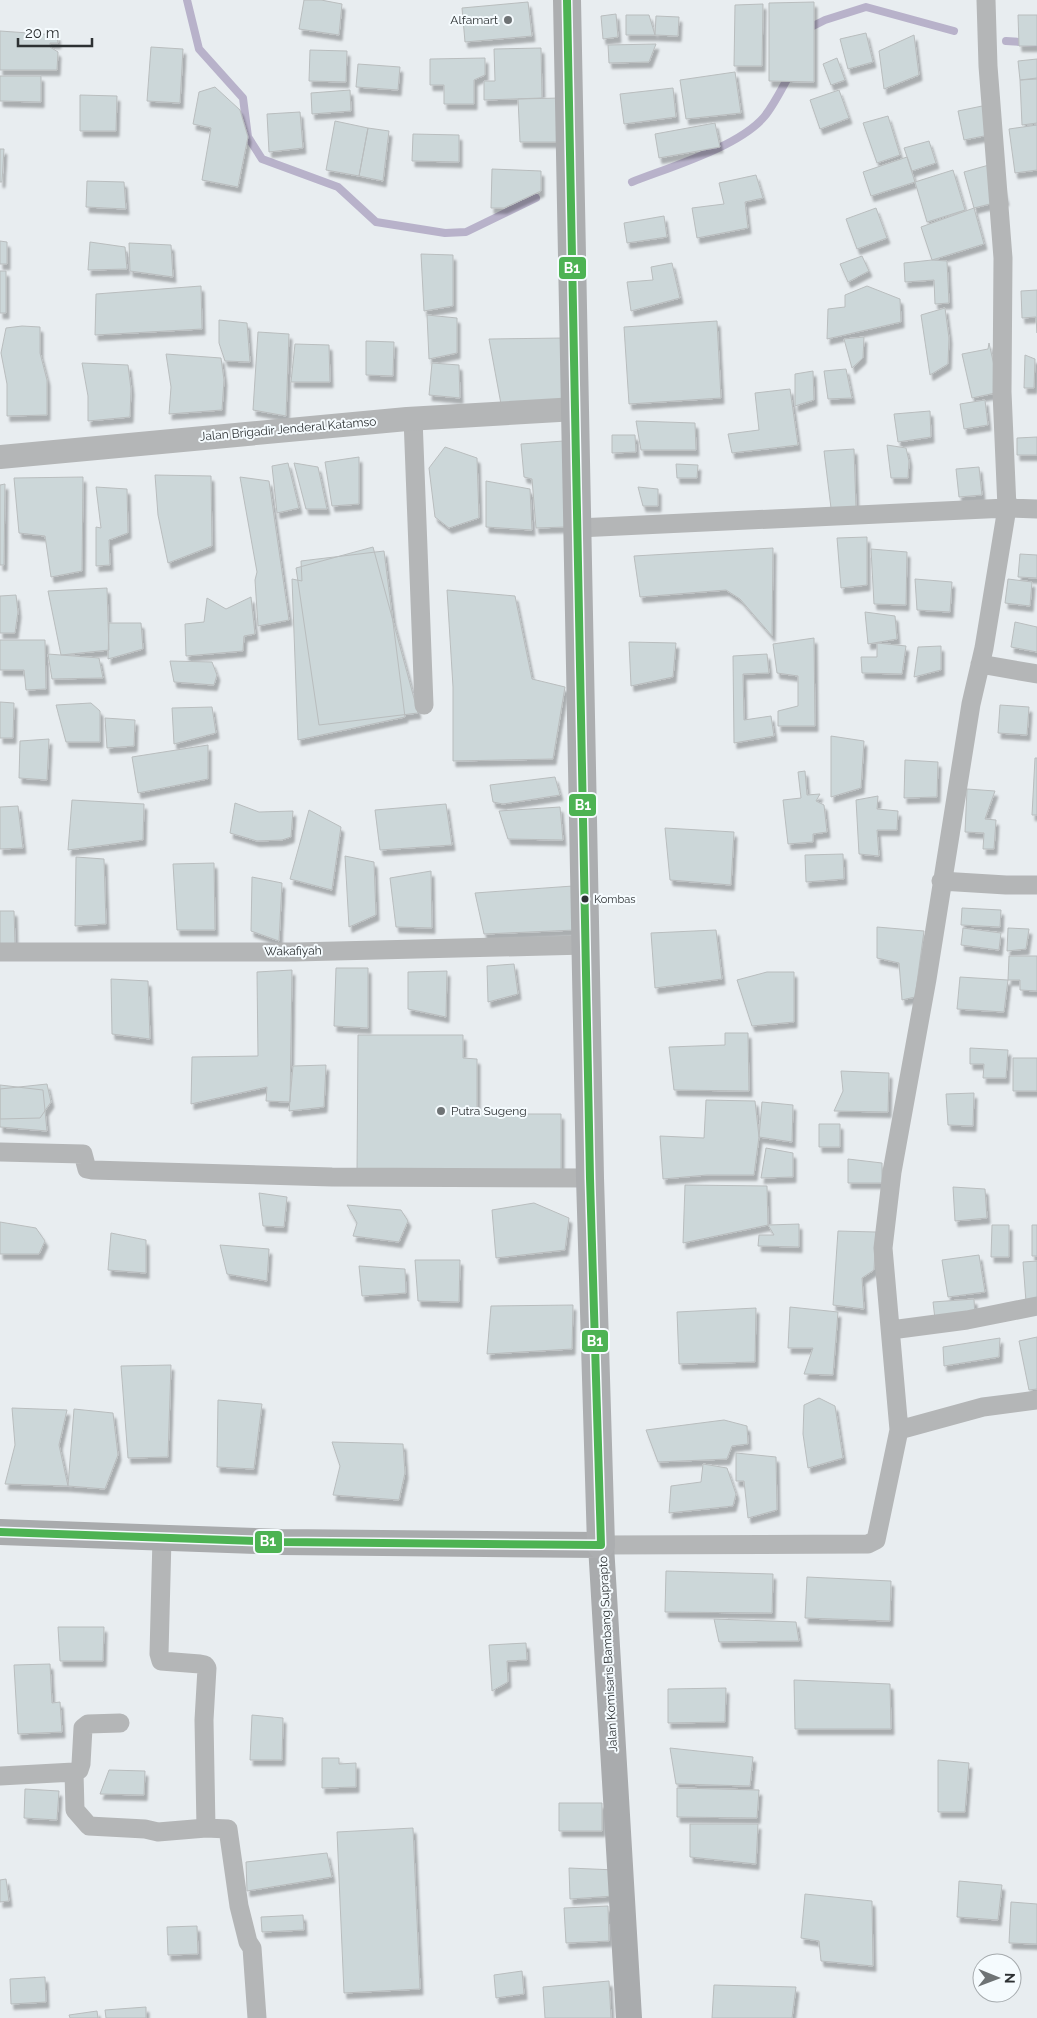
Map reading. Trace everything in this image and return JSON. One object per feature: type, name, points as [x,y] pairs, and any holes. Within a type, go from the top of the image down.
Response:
[{"type":"main road","name":"Jalan Komisaris Bambang Suprapto","points":[[567,0],[590,1178],[601,1545],[630,2018]]},
{"type":"main road","points":[[0,1532],[281,1542],[601,1545]]},
{"type":"street","points":[[601,1545],[873,1543],[876,1540],[899,1430],[884,1248],[892,1172],[927,979],[970,704],[980,664],[1007,508],[1002,392],[1003,258],[988,66],[986,0]]},
{"type":"street","name":"Jalan Brigadir Jenderal Katamso","points":[[0,457],[256,431],[413,418],[576,409]]},
{"type":"street","points":[[413,418],[424,705]]},
{"type":"street","points":[[578,528],[1007,508],[1037,509]]},
{"type":"street","points":[[980,664],[1037,674]]},
{"type":"street","points":[[942,881],[1037,885]]},
{"type":"street","name":"Wakafiyah","points":[[0,952],[295,952],[586,944]]},
{"type":"street","points":[[0,1152],[83,1154],[87,1168],[92,1170],[332,1177],[590,1178]]},
{"type":"street","points":[[891,1330],[967,1320],[1037,1306]]},
{"type":"street","points":[[899,1430],[983,1407],[1037,1400]]},
{"type":"street","points":[[162,1538],[159,1654],[161,1661],[200,1664],[205,1665],[207,1668],[204,1720],[206,1828]]},
{"type":"street","points":[[0,1776],[74,1772],[79,1770],[83,1728],[88,1724],[120,1723]]},
{"type":"street","points":[[74,1772],[75,1810],[89,1826],[145,1829],[158,1832],[226,1828],[230,1833],[239,1906],[248,1942],[252,1948],[257,2018]]},
{"type":"building","points":[[304,0],[321,0],[342,4],[339,35],[299,29]]},
{"type":"building","points":[[528,2],[532,36],[465,42],[462,8]]},
{"type":"building","points":[[814,2],[814,82],[769,81],[769,3]]},
{"type":"building","points":[[763,4],[762,66],[734,66],[735,5]]},
{"type":"building","points":[[616,14],[618,37],[603,39],[601,16]]},
{"type":"building","points":[[626,15],[649,15],[655,35],[626,35]]},
{"type":"building","points":[[1018,15],[1037,15],[1037,46],[1019,46]]},
{"type":"building","points":[[656,16],[679,17],[678,36],[655,35]]},
{"type":"building","points":[[0,31],[57,35],[58,43],[50,43],[50,47],[58,52],[57,70],[0,70]]},
{"type":"building","points":[[866,33],[873,62],[848,69],[840,39]]},
{"type":"building","points":[[914,35],[919,75],[884,89],[879,51]]},
{"type":"building","points":[[656,44],[649,62],[609,63],[608,45]]},
{"type":"building","points":[[151,47],[183,49],[180,103],[147,101]]},
{"type":"building","points":[[541,48],[542,98],[484,100],[484,81],[495,81],[494,49]]},
{"type":"building","points":[[310,50],[347,51],[346,82],[309,81]]},
{"type":"building","points":[[485,58],[485,75],[474,80],[474,104],[444,104],[444,85],[430,85],[430,59]]},
{"type":"building","points":[[837,58],[845,80],[831,85],[823,64]]},
{"type":"building","points":[[1037,59],[1037,78],[1020,80],[1018,61]]},
{"type":"building","points":[[358,64],[400,67],[398,90],[356,87]]},
{"type":"building","points":[[735,72],[741,113],[686,119],[680,80]]},
{"type":"building","points":[[0,76],[41,76],[41,102],[0,101]]},
{"type":"building","points":[[1037,79],[1037,123],[1022,125],[1020,80]]},
{"type":"building","points":[[215,87],[240,110],[248,137],[238,187],[202,180],[211,128],[193,124],[199,92]]},
{"type":"building","points":[[673,88],[676,117],[624,124],[620,94]]},
{"type":"building","points":[[350,90],[351,111],[312,114],[311,93]]},
{"type":"building","points":[[839,90],[849,118],[820,129],[810,100]]},
{"type":"building","points":[[80,95],[117,96],[116,131],[80,131]]},
{"type":"building","points":[[560,98],[562,142],[520,142],[518,99]]},
{"type":"building","points":[[987,105],[994,134],[964,140],[958,111]]},
{"type":"building","points":[[300,112],[303,148],[269,152],[267,114]]},
{"type":"building","points":[[888,116],[900,155],[877,163],[863,123]]},
{"type":"building","points":[[335,121],[368,128],[359,176],[326,170]]},
{"type":"building","points":[[715,123],[720,147],[659,158],[655,134]]},
{"type":"building","points":[[1037,125],[1037,170],[1015,173],[1009,129]]},
{"type":"building","points":[[368,128],[389,131],[383,181],[359,176]]},
{"type":"building","points":[[413,134],[459,135],[459,162],[412,161]]},
{"type":"building","points":[[929,141],[936,163],[912,171],[904,148]]},
{"type":"building","points":[[0,149],[4,149],[2,182],[0,182]]},
{"type":"building","points":[[907,157],[915,182],[871,196],[863,172]]},
{"type":"building","points":[[996,163],[1006,200],[974,208],[964,172]]},
{"type":"building","points":[[492,169],[541,171],[541,191],[504,208],[491,208]]},
{"type":"building","points":[[953,170],[965,210],[927,222],[915,182]]},
{"type":"building","points":[[756,175],[763,198],[745,202],[748,228],[697,238],[692,208],[724,204],[719,183]]},
{"type":"building","points":[[87,181],[124,182],[126,209],[86,207]]},
{"type":"building","points":[[876,208],[887,238],[857,249],[846,219]]},
{"type":"building","points":[[974,208],[984,244],[932,260],[921,227]]},
{"type":"building","points":[[664,216],[667,237],[627,243],[624,223]]},
{"type":"building","points":[[0,241],[7,242],[7,264],[0,264]]},
{"type":"building","points":[[90,242],[125,247],[127,269],[88,270]]},
{"type":"building","points":[[129,243],[171,245],[173,277],[130,271]]},
{"type":"building","points":[[421,254],[453,255],[453,306],[424,311]]},
{"type":"building","points":[[862,256],[869,271],[848,282],[840,264]]},
{"type":"building","points":[[932,260],[947,261],[949,303],[935,304],[934,280],[905,282],[904,263]]},
{"type":"building","points":[[672,263],[680,298],[631,311],[627,282],[653,280],[651,267]]},
{"type":"building","points":[[0,271],[6,271],[6,313],[0,313]]},
{"type":"building","points":[[201,286],[202,329],[95,335],[96,294]]},
{"type":"building","points":[[867,286],[900,299],[901,322],[827,339],[828,309],[845,307],[845,295]]},
{"type":"building","points":[[1037,290],[1037,333],[1036,317],[1022,318],[1021,291]]},
{"type":"building","points":[[945,308],[949,338],[948,364],[930,375],[921,315]]},
{"type":"building","points":[[427,315],[457,318],[457,353],[429,359]]},
{"type":"building","points":[[219,320],[247,323],[250,362],[225,361],[219,343]]},
{"type":"building","points":[[717,321],[721,398],[629,404],[624,327]]},
{"type":"building","points":[[22,326],[40,327],[40,353],[47,380],[47,415],[7,416],[7,384],[1,353],[6,328]]},
{"type":"building","points":[[258,332],[289,334],[286,416],[253,410]]},
{"type":"building","points":[[864,337],[863,358],[852,368],[844,339]]},
{"type":"building","points":[[564,338],[564,395],[559,406],[501,404],[489,339]]},
{"type":"building","points":[[366,341],[394,342],[393,376],[366,375]]},
{"type":"building","points":[[989,343],[1000,392],[972,398],[962,354],[988,349]]},
{"type":"building","points":[[295,344],[329,345],[330,382],[291,382]]},
{"type":"building","points":[[166,354],[221,358],[224,380],[222,410],[169,414],[171,387]]},
{"type":"building","points":[[1025,355],[1035,359],[1034,388],[1024,388]]},
{"type":"building","points":[[82,363],[128,365],[131,389],[130,417],[88,421],[88,396]]},
{"type":"building","points":[[432,363],[459,365],[460,398],[429,395]]},
{"type":"building","points":[[846,369],[852,398],[828,399],[824,371]]},
{"type":"building","points":[[813,371],[814,400],[795,406],[795,374]]},
{"type":"building","points":[[790,389],[798,445],[732,453],[728,434],[759,430],[755,393]]},
{"type":"building","points":[[985,400],[988,425],[964,429],[960,404]]},
{"type":"building","points":[[930,411],[931,437],[898,442],[894,414]]},
{"type":"building","points":[[636,421],[695,423],[696,450],[641,450]]},
{"type":"building","points":[[612,435],[635,435],[636,452],[612,453]]},
{"type":"building","points":[[1037,437],[1037,455],[1017,455],[1017,438]]},
{"type":"building","points":[[564,441],[566,527],[536,528],[532,479],[524,477],[521,444]]},
{"type":"building","points":[[887,445],[906,448],[909,461],[908,478],[891,478]]},
{"type":"building","points":[[445,447],[477,458],[479,518],[449,528],[435,517],[429,468]]},
{"type":"building","points":[[854,449],[856,508],[831,508],[824,451]]},
{"type":"building","points":[[359,457],[359,504],[332,506],[325,462]]},
{"type":"building","points":[[288,463],[299,508],[277,513],[272,466]]},
{"type":"building","points":[[294,463],[318,467],[327,509],[306,509]]},
{"type":"building","points":[[676,464],[698,465],[697,478],[677,478]]},
{"type":"building","points":[[979,467],[982,495],[959,497],[956,469]]},
{"type":"building","points":[[155,475],[211,476],[212,546],[168,563],[158,515]]},
{"type":"building","points":[[83,477],[82,571],[51,577],[45,536],[19,533],[14,478]]},
{"type":"building","points":[[240,477],[269,481],[289,620],[258,626],[255,580],[257,572]]},
{"type":"building","points":[[486,481],[530,489],[532,530],[486,527]]},
{"type":"building","points":[[5,484],[4,565],[0,565],[0,485]]},
{"type":"building","points":[[96,487],[127,489],[128,533],[109,540],[110,565],[96,566],[96,527],[101,528]]},
{"type":"building","points":[[638,487],[658,489],[658,506],[643,506]]},
{"type":"building","points":[[867,537],[867,585],[841,588],[837,538]]},
{"type":"building","points":[[373,547],[418,713],[319,725],[296,568]]},
{"type":"building","points":[[773,548],[772,636],[740,599],[726,590],[640,597],[634,556]]},
{"type":"building","points":[[871,549],[907,552],[906,605],[874,604]]},
{"type":"building","points":[[384,551],[405,717],[298,740],[292,579],[302,581],[301,561]]},
{"type":"building","points":[[1020,554],[1037,555],[1037,578],[1018,577]]},
{"type":"building","points":[[915,579],[952,582],[950,612],[917,610]]},
{"type":"building","points":[[1008,579],[1032,582],[1030,606],[1005,603]]},
{"type":"building","points":[[107,588],[109,650],[61,655],[48,591]]},
{"type":"building","points":[[447,590],[515,596],[532,679],[565,687],[553,759],[453,761],[453,687]]},
{"type":"building","points":[[16,595],[18,612],[15,633],[0,633],[0,596]]},
{"type":"building","points":[[251,597],[255,634],[244,636],[243,651],[186,656],[185,624],[204,622],[207,598],[226,609]]},
{"type":"building","points":[[865,612],[895,616],[897,639],[868,644]]},
{"type":"building","points":[[1015,622],[1037,627],[1037,652],[1011,647]]},
{"type":"building","points":[[109,623],[141,623],[143,649],[108,659]]},
{"type":"building","points":[[814,638],[815,726],[778,726],[778,711],[798,706],[798,676],[777,673],[773,644]]},
{"type":"building","points":[[0,640],[45,640],[46,689],[26,690],[24,670],[0,670]]},
{"type":"building","points":[[629,642],[676,643],[673,677],[631,686]]},
{"type":"building","points":[[877,643],[906,646],[902,674],[862,673],[861,657],[877,657]]},
{"type":"building","points":[[941,646],[941,670],[914,677],[918,647]]},
{"type":"building","points":[[48,654],[99,658],[103,678],[52,679]]},
{"type":"building","points":[[767,654],[769,673],[743,674],[744,720],[771,716],[774,736],[734,743],[733,656]]},
{"type":"building","points":[[170,661],[212,662],[217,675],[214,685],[174,682]]},
{"type":"building","points":[[0,702],[14,703],[13,738],[0,738]]},
{"type":"building","points":[[91,703],[100,711],[100,742],[66,742],[56,705]]},
{"type":"building","points":[[1000,705],[1029,707],[1027,735],[998,733]]},
{"type":"building","points":[[212,707],[216,733],[174,744],[172,708]]},
{"type":"building","points":[[105,718],[135,720],[134,746],[107,748]]},
{"type":"building","points":[[831,736],[864,741],[861,788],[831,797]]},
{"type":"building","points":[[49,739],[47,780],[19,778],[20,741]]},
{"type":"building","points":[[208,745],[208,779],[138,793],[132,757]]},
{"type":"building","points":[[1035,758],[1037,758],[1037,815],[1032,815]]},
{"type":"building","points":[[905,760],[938,762],[937,797],[904,798]]},
{"type":"building","points":[[805,771],[807,795],[820,794],[816,801],[824,805],[827,832],[813,834],[813,842],[788,844],[783,800],[801,798],[798,772]]},
{"type":"building","points":[[555,777],[560,795],[503,804],[493,802],[490,785]]},
{"type":"building","points":[[967,789],[995,791],[985,819],[996,820],[994,849],[983,849],[984,833],[965,832]]},
{"type":"building","points":[[878,796],[877,809],[898,811],[897,830],[877,830],[879,856],[859,854],[856,800]]},
{"type":"building","points":[[72,800],[144,804],[143,840],[68,850]]},
{"type":"building","points":[[235,803],[259,812],[293,811],[291,837],[282,840],[257,841],[230,833]]},
{"type":"building","points":[[446,804],[452,845],[380,850],[375,810]]},
{"type":"building","points":[[18,806],[23,848],[0,849],[0,807]]},
{"type":"building","points":[[560,807],[563,840],[508,839],[499,811]]},
{"type":"building","points":[[309,810],[341,827],[332,890],[290,879]]},
{"type":"building","points":[[665,828],[734,832],[731,885],[670,880]]},
{"type":"building","points":[[843,854],[844,879],[806,882],[805,855]]},
{"type":"building","points":[[345,856],[374,862],[376,915],[349,927]]},
{"type":"building","points":[[76,857],[104,859],[106,924],[75,926]]},
{"type":"building","points":[[214,863],[215,930],[177,930],[173,864]]},
{"type":"building","points":[[431,871],[432,928],[396,927],[390,878]]},
{"type":"building","points":[[252,877],[282,883],[279,941],[251,931]]},
{"type":"building","points":[[573,886],[575,930],[484,934],[475,893]]},
{"type":"building","points":[[962,908],[1001,910],[1000,927],[961,925]]},
{"type":"building","points":[[0,911],[14,911],[15,944],[0,944]]},
{"type":"building","points":[[877,927],[924,931],[915,997],[902,1000],[899,963],[877,958]]},
{"type":"building","points":[[963,928],[1001,933],[999,950],[961,945]]},
{"type":"building","points":[[1008,928],[1029,929],[1026,949],[1007,951]]},
{"type":"building","points":[[716,930],[722,979],[655,988],[651,933]]},
{"type":"building","points":[[1009,956],[1037,956],[1037,991],[1020,990],[1020,980],[1008,980]]},
{"type":"building","points":[[514,964],[518,994],[488,1002],[487,966]]},
{"type":"building","points":[[336,968],[368,968],[368,1028],[334,1026]]},
{"type":"building","points":[[292,970],[290,1102],[266,1101],[267,1087],[191,1104],[192,1057],[258,1056],[257,972]]},
{"type":"building","points":[[447,971],[446,1017],[408,1009],[408,972]]},
{"type":"building","points":[[767,972],[794,972],[794,1022],[752,1026],[737,980]]},
{"type":"building","points":[[960,977],[1008,980],[1004,1012],[957,1009]]},
{"type":"building","points":[[111,979],[148,981],[150,1039],[112,1034]]},
{"type":"building","points":[[725,1033],[748,1033],[749,1091],[674,1090],[669,1047],[725,1045]]},
{"type":"building","points":[[358,1035],[463,1035],[463,1058],[477,1059],[477,1114],[561,1114],[561,1173],[357,1173]]},
{"type":"building","points":[[970,1048],[1008,1050],[1006,1078],[983,1078],[984,1064],[970,1064]]},
{"type":"building","points":[[1013,1058],[1037,1058],[1037,1091],[1013,1091]]},
{"type":"building","points":[[326,1065],[324,1107],[289,1111],[293,1066]]},
{"type":"building","points":[[841,1071],[889,1073],[888,1112],[834,1111],[843,1091]]},
{"type":"building","points":[[47,1084],[51,1102],[40,1118],[0,1119],[0,1089]]},
{"type":"building","points":[[0,1085],[43,1090],[47,1131],[0,1127]]},
{"type":"building","points":[[974,1093],[973,1126],[948,1125],[946,1094]]},
{"type":"building","points":[[706,1100],[755,1101],[759,1137],[754,1175],[707,1175],[663,1179],[660,1136],[704,1138]]},
{"type":"building","points":[[762,1102],[793,1105],[792,1142],[759,1137]]},
{"type":"building","points":[[819,1124],[840,1124],[840,1147],[819,1147]]},
{"type":"building","points":[[766,1148],[793,1153],[793,1177],[761,1178]]},
{"type":"building","points":[[848,1159],[882,1163],[882,1183],[848,1183]]},
{"type":"building","points":[[685,1185],[767,1186],[768,1225],[683,1243]]},
{"type":"building","points":[[953,1187],[985,1189],[987,1218],[955,1221]]},
{"type":"building","points":[[259,1193],[287,1197],[284,1227],[263,1226]]},
{"type":"building","points":[[534,1203],[569,1218],[565,1250],[496,1258],[492,1210]]},
{"type":"building","points":[[347,1205],[401,1210],[408,1221],[399,1242],[353,1236],[357,1223]]},
{"type":"building","points":[[0,1222],[36,1228],[45,1241],[39,1254],[0,1254]]},
{"type":"building","points":[[799,1224],[799,1247],[758,1246],[759,1235],[774,1235],[768,1225]]},
{"type":"building","points":[[992,1225],[1009,1225],[1009,1257],[991,1257]]},
{"type":"building","points":[[1032,1225],[1037,1225],[1037,1256],[1032,1256]]},
{"type":"building","points":[[838,1231],[876,1232],[874,1270],[862,1278],[864,1309],[833,1305]]},
{"type":"building","points":[[111,1233],[146,1240],[146,1273],[108,1270]]},
{"type":"building","points":[[220,1245],[269,1249],[267,1281],[227,1274]]},
{"type":"building","points":[[979,1255],[985,1292],[948,1297],[942,1260]]},
{"type":"building","points":[[415,1260],[460,1260],[459,1302],[418,1301]]},
{"type":"building","points":[[1037,1261],[1037,1302],[1026,1302],[1023,1262]]},
{"type":"building","points":[[359,1266],[405,1269],[406,1293],[362,1296]]},
{"type":"building","points":[[974,1299],[975,1317],[935,1319],[933,1302]]},
{"type":"building","points":[[573,1305],[572,1349],[487,1354],[491,1306]]},
{"type":"building","points":[[790,1307],[838,1312],[833,1375],[804,1374],[813,1348],[788,1348]]},
{"type":"building","points":[[756,1308],[755,1362],[679,1364],[677,1312]]},
{"type":"building","points":[[1037,1337],[1037,1389],[1029,1390],[1019,1341]]},
{"type":"building","points":[[1000,1338],[999,1357],[944,1366],[943,1347]]},
{"type":"building","points":[[171,1365],[168,1457],[128,1458],[121,1366]]},
{"type":"building","points":[[819,1398],[835,1406],[843,1458],[808,1468],[803,1434],[804,1405]]},
{"type":"building","points":[[218,1400],[262,1404],[254,1469],[217,1467]]},
{"type":"building","points":[[12,1408],[67,1410],[59,1445],[68,1486],[5,1484],[15,1445]]},
{"type":"building","points":[[74,1409],[113,1413],[118,1455],[105,1489],[68,1486]]},
{"type":"building","points":[[724,1420],[747,1426],[748,1444],[732,1446],[727,1459],[658,1462],[646,1430]]},
{"type":"building","points":[[332,1442],[403,1444],[405,1473],[399,1500],[333,1495],[340,1466]]},
{"type":"building","points":[[736,1453],[776,1457],[777,1510],[748,1518],[744,1481],[736,1481]]},
{"type":"building","points":[[703,1464],[727,1468],[736,1494],[733,1506],[669,1513],[671,1486],[701,1482]]},
{"type":"building","points":[[666,1571],[773,1574],[772,1613],[665,1612]]},
{"type":"building","points":[[807,1577],[891,1581],[890,1621],[805,1618]]},
{"type":"building","points":[[714,1619],[796,1622],[799,1641],[719,1642]]},
{"type":"building","points":[[58,1627],[104,1627],[103,1661],[60,1661]]},
{"type":"building","points":[[526,1643],[527,1660],[507,1661],[508,1682],[492,1691],[489,1645]]},
{"type":"building","points":[[50,1664],[52,1703],[60,1702],[62,1732],[18,1734],[14,1665]]},
{"type":"building","points":[[794,1680],[890,1684],[891,1729],[795,1729]]},
{"type":"building","points":[[726,1688],[725,1722],[668,1723],[668,1689]]},
{"type":"building","points":[[252,1715],[283,1718],[282,1760],[250,1760]]},
{"type":"building","points":[[670,1748],[753,1757],[750,1786],[676,1784]]},
{"type":"building","points":[[322,1758],[339,1758],[339,1764],[356,1763],[356,1787],[322,1788]]},
{"type":"building","points":[[938,1760],[969,1763],[965,1812],[938,1812]]},
{"type":"building","points":[[109,1770],[145,1771],[144,1795],[100,1794]]},
{"type":"building","points":[[677,1788],[759,1790],[757,1818],[677,1817]]},
{"type":"building","points":[[25,1789],[59,1791],[57,1820],[24,1818]]},
{"type":"building","points":[[559,1803],[602,1803],[602,1831],[559,1831]]},
{"type":"building","points":[[690,1824],[758,1824],[756,1864],[690,1857]]},
{"type":"building","points":[[413,1828],[420,1989],[344,1993],[337,1832]]},
{"type":"building","points":[[327,1853],[332,1877],[247,1891],[246,1862]]},
{"type":"building","points":[[569,1868],[616,1870],[614,1896],[570,1899]]},
{"type":"building","points":[[6,1879],[9,1901],[0,1902],[0,1880]]},
{"type":"building","points":[[959,1881],[1002,1885],[998,1920],[957,1917]]},
{"type":"building","points":[[805,1894],[872,1901],[873,1966],[821,1961],[819,1941],[801,1938]]},
{"type":"building","points":[[1011,1902],[1037,1904],[1037,1944],[1009,1943]]},
{"type":"building","points":[[608,1906],[609,1941],[566,1943],[564,1908]]},
{"type":"building","points":[[303,1915],[304,1930],[262,1932],[261,1917]]},
{"type":"building","points":[[197,1926],[198,1954],[168,1955],[167,1927]]},
{"type":"building","points":[[522,1971],[524,1994],[496,1998],[494,1975]]},
{"type":"building","points":[[45,1977],[46,2002],[11,2004],[10,1979]]},
{"type":"building","points":[[609,1981],[611,2018],[545,2018],[543,1987]]},
{"type":"building","points":[[714,1985],[796,1987],[792,2018],[712,2018]]},
{"type":"building","points":[[146,2007],[146,2018],[106,2018],[105,2010]]},
{"type":"building","points":[[97,2011],[98,2018],[70,2018],[69,2015]]},
{"type":"waterway","points":[[187,0],[199,49],[243,98],[248,137],[262,159],[338,187],[376,222],[445,233],[466,232],[536,198]]},
{"type":"waterway","points":[[808,31],[809,28],[825,20],[866,7],[954,31]]},
{"type":"waterway","points":[[1006,41],[1037,43]]},
{"type":"waterway","points":[[632,182],[684,163],[738,138],[764,117],[775,102],[790,74]]},
{"type":"transit line","name":"B1","points":[[0,1532],[281,1542],[601,1545],[590,1178],[567,0]]},
{"type":"place","name":"Alfamart","points":[[508,20]]},
{"type":"place","name":"Kombas","points":[[585,899]]},
{"type":"place","name":"Putra Sugeng","points":[[441,1111]]}]
